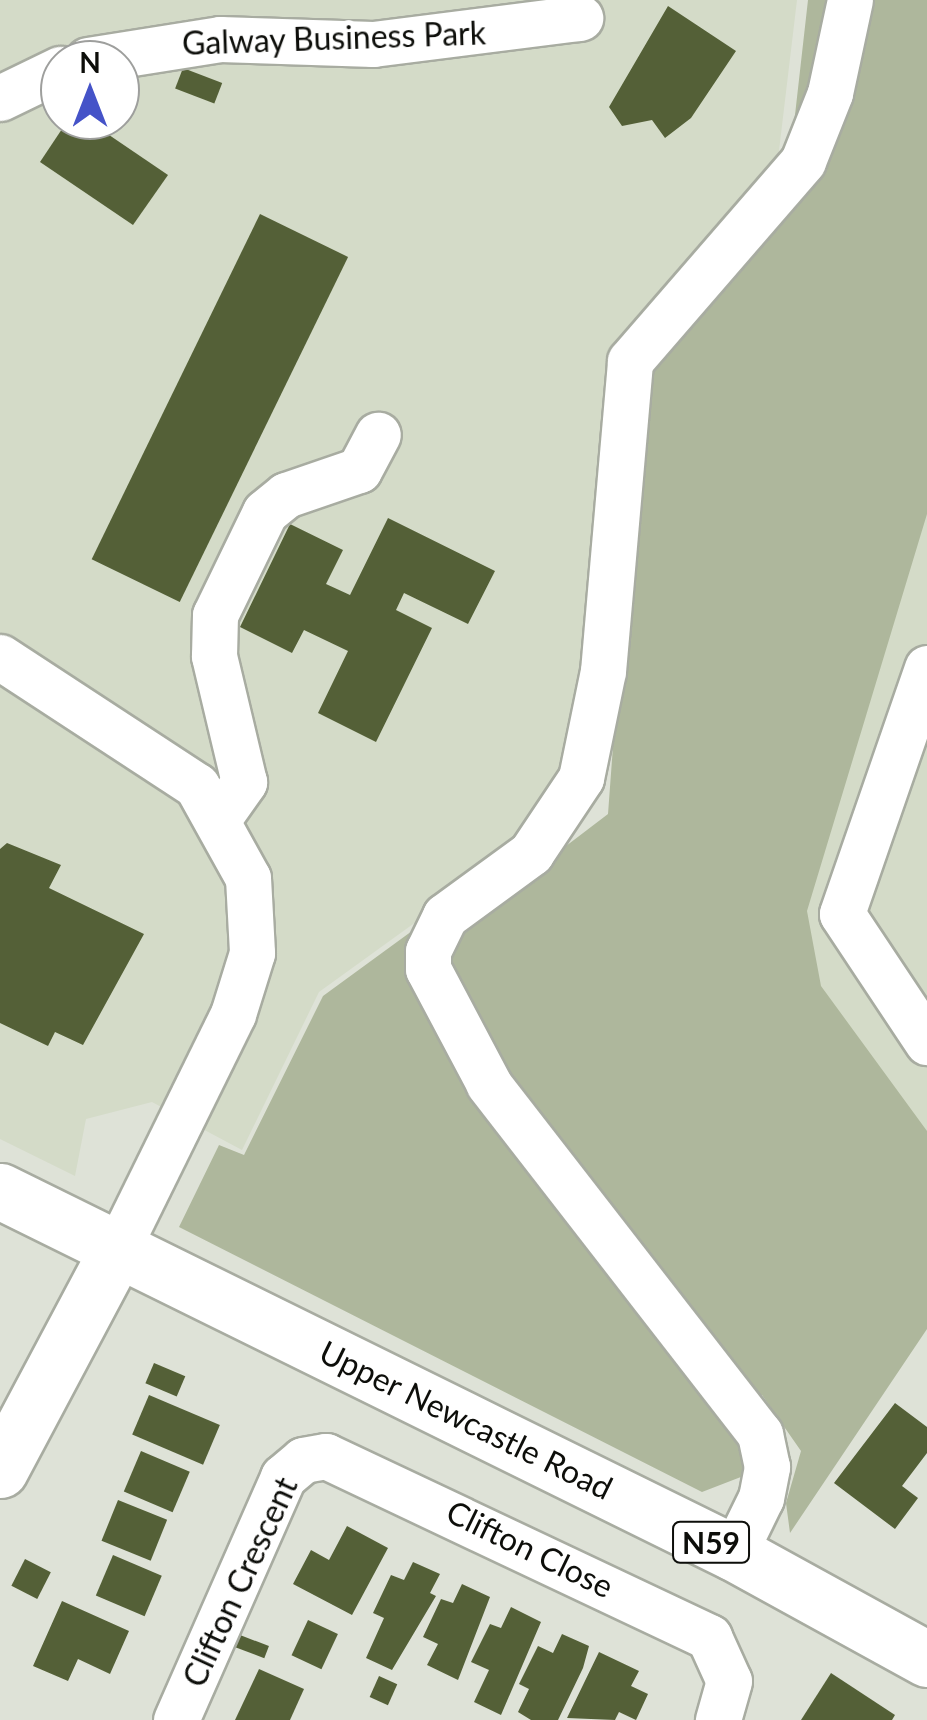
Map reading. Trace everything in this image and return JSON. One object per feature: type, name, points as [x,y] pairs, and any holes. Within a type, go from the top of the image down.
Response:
[{"type":"main road","name":"Upper Newcastle Road","points":[[0,1191],[734,1553],[927,1659]]},
{"type":"main road","points":[[0,1470],[117,1250]]},
{"type":"street","points":[[734,1553],[761,1498],[767,1467],[760,1434],[489,1084],[428,969],[428,951],[445,916],[531,852],[581,778],[603,671],[630,360],[803,161],[830,93],[850,0]]},
{"type":"street","name":"Galway Business Park","points":[[140,52],[220,39],[373,44],[580,18]]},
{"type":"street","points":[[0,98],[40,79]]},
{"type":"street","points":[[220,816],[244,782],[214,656],[216,615],[265,512],[286,496],[359,470],[378,435]]},
{"type":"street","points":[[0,657],[197,786],[220,816],[248,878],[252,953],[233,1014],[117,1250]]},
{"type":"street","points":[[927,668],[842,914],[927,1042]]},
{"type":"street","name":"Clifton Close","points":[[316,1456],[351,1462],[694,1627],[727,1667],[728,1698],[718,1720]]},
{"type":"street","name":"Clifton Crescent","points":[[176,1720],[283,1477],[316,1456]]},
{"type":"shaded area","points":[[0,0],[797,0],[778,159],[607,354],[587,723],[514,851],[319,992],[242,1150],[152,1102],[86,1119],[75,1176],[0,1139]]},
{"type":"shaded area","points":[[808,0],[927,0],[927,514],[807,911],[821,986],[927,1131],[927,1329],[790,1533],[786,1503],[801,1451],[762,1395],[734,1418],[746,1475],[702,1492],[179,1227],[219,1145],[244,1155],[323,996],[412,931],[453,932],[608,814],[640,381],[783,221]]},
{"type":"shaded area","points":[[927,487],[927,1152],[828,1032],[789,923]]},
{"type":"building","points":[[668,6],[736,51],[691,118],[665,138],[652,120],[622,126],[609,107]]},
{"type":"building","points":[[183,68],[222,83],[214,104],[175,89]]},
{"type":"building","points":[[55,140],[116,140],[168,175],[133,225],[40,162]]},
{"type":"building","points":[[260,214],[348,257],[180,602],[92,559]]},
{"type":"building","points":[[388,518],[495,571],[468,624],[404,593],[396,610],[432,628],[376,742],[318,713],[348,651],[304,630],[292,653],[240,627],[290,524],[343,550],[326,584],[350,595]]},
{"type":"building","points":[[7,843],[61,865],[49,888],[144,934],[83,1045],[55,1032],[48,1046],[0,1023],[0,849]]},
{"type":"building","points":[[154,1363],[185,1376],[177,1397],[145,1383]]},
{"type":"building","points":[[149,1395],[220,1425],[203,1465],[132,1435]]},
{"type":"building","points":[[895,1403],[927,1427],[927,1453],[902,1486],[918,1498],[895,1529],[834,1483]]},
{"type":"building","points":[[141,1451],[190,1472],[173,1512],[124,1492]]},
{"type":"building","points":[[118,1500],[167,1520],[151,1561],[102,1541]]},
{"type":"building","points":[[347,1526],[388,1548],[352,1615],[293,1584],[311,1550],[329,1560]]},
{"type":"building","points":[[113,1555],[162,1576],[145,1616],[96,1596]]},
{"type":"building","points":[[25,1559],[51,1572],[37,1599],[11,1586]]},
{"type":"building","points":[[413,1562],[440,1574],[430,1593],[436,1596],[392,1670],[366,1658],[384,1618],[373,1613],[391,1575],[404,1580]]},
{"type":"building","points":[[462,1584],[490,1597],[458,1680],[427,1665],[438,1644],[423,1637],[441,1599],[453,1603]]},
{"type":"building","points":[[62,1601],[129,1631],[110,1674],[78,1659],[68,1681],[33,1666]]},
{"type":"building","points":[[511,1607],[541,1622],[501,1715],[474,1702],[489,1670],[471,1662],[490,1624],[501,1628]]},
{"type":"building","points":[[308,1620],[338,1634],[321,1669],[292,1655]]},
{"type":"building","points":[[562,1634],[589,1646],[583,1668],[558,1720],[531,1720],[518,1712],[529,1689],[519,1684],[538,1646],[553,1653]]},
{"type":"building","points":[[240,1635],[269,1646],[264,1658],[235,1647]]},
{"type":"building","points":[[599,1652],[639,1671],[631,1686],[648,1694],[636,1720],[619,1712],[615,1720],[567,1718]]},
{"type":"building","points":[[259,1669],[304,1689],[290,1720],[235,1720]]},
{"type":"building","points":[[831,1673],[895,1715],[892,1720],[801,1720]]},
{"type":"building","points":[[379,1676],[397,1684],[388,1705],[370,1697]]}]
